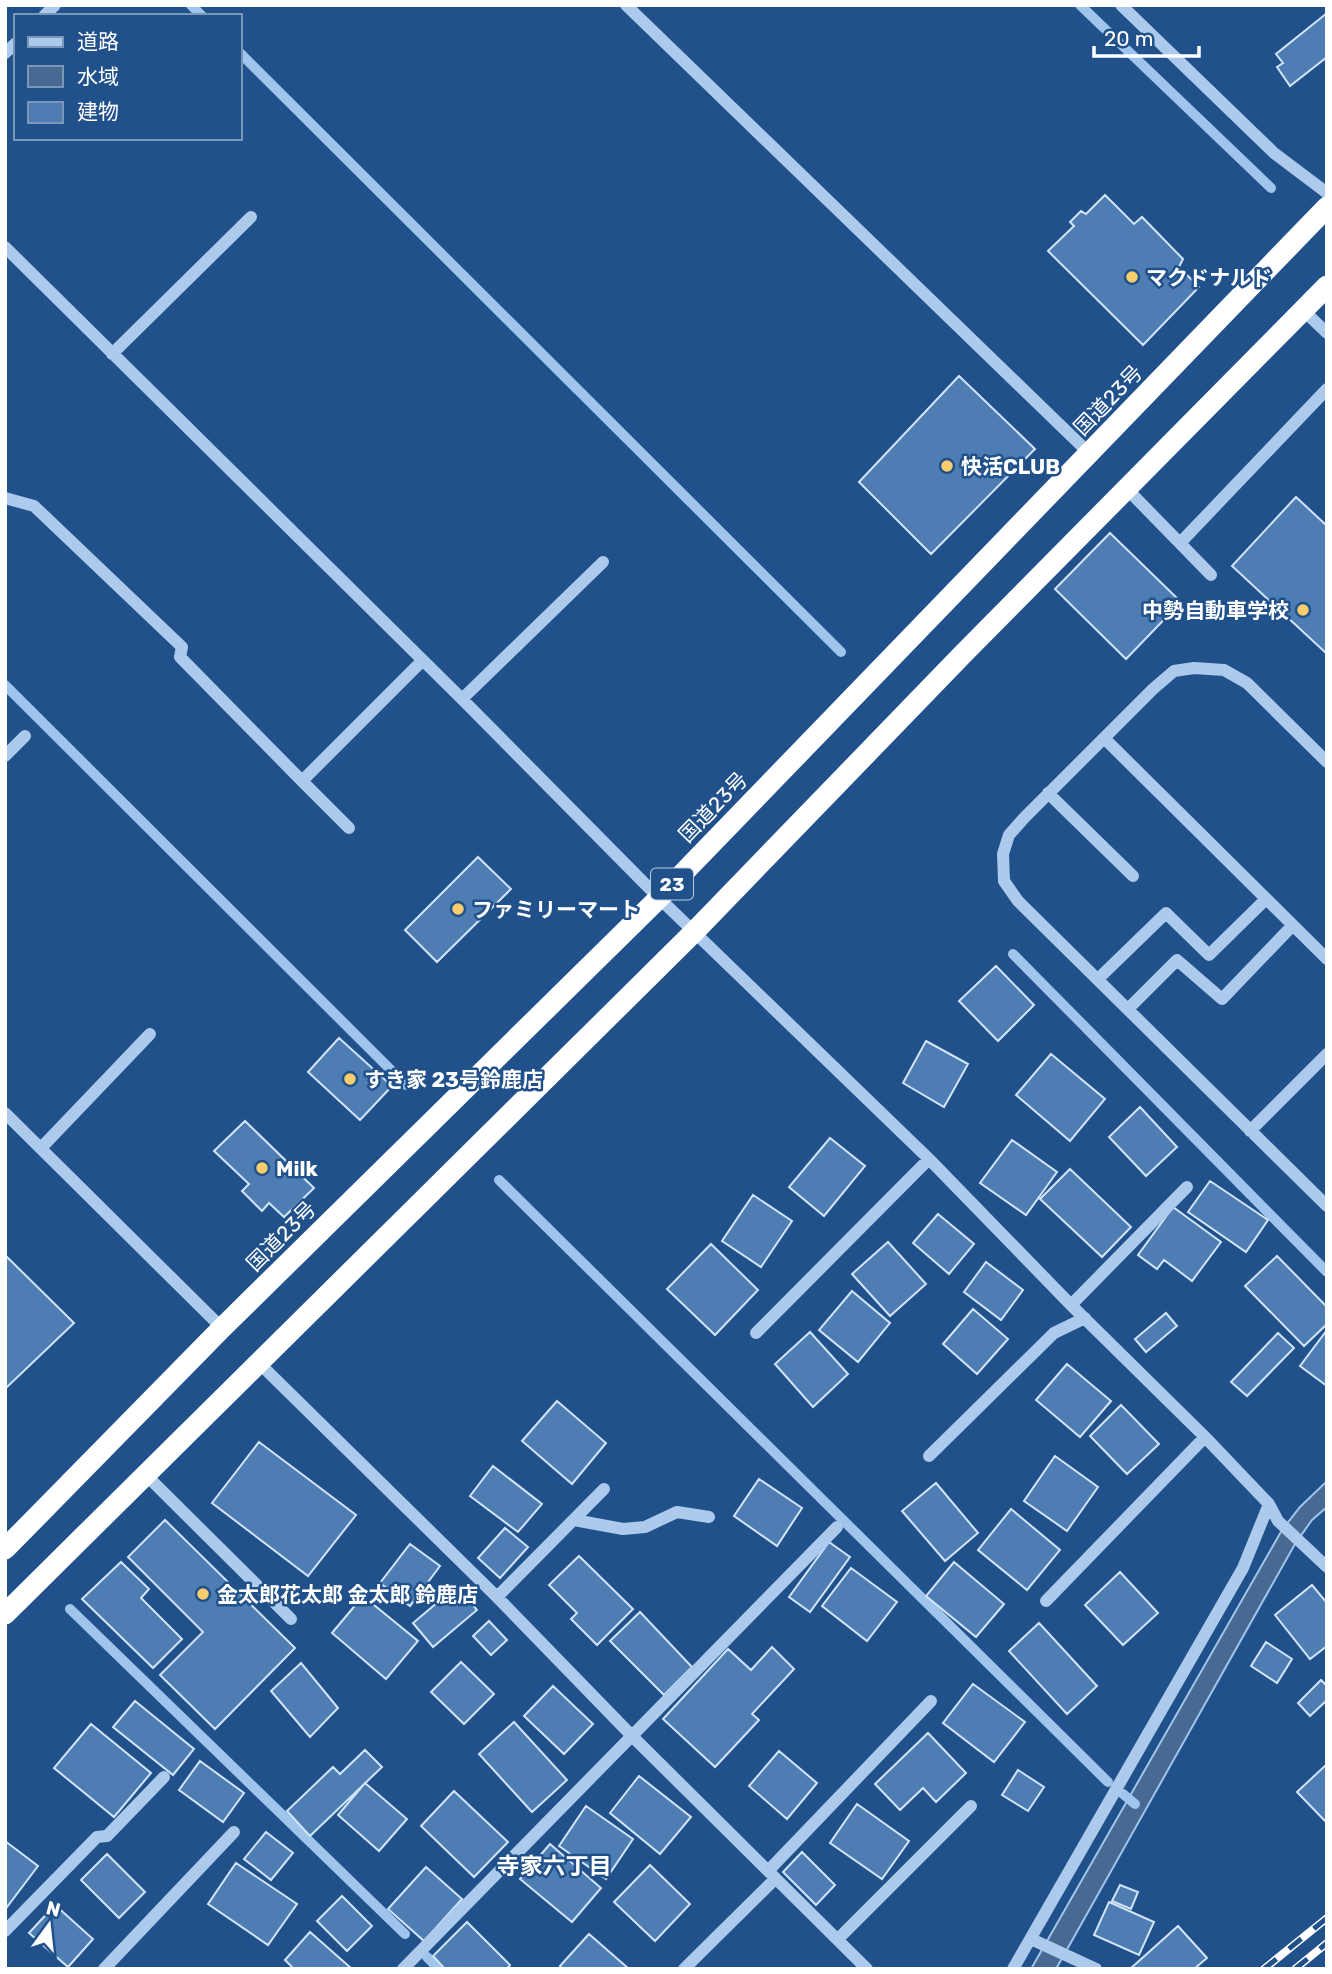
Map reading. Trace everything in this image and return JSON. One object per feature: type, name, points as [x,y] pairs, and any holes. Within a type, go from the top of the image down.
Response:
[{"type":"highway","name":"国道23号","points":[[5,1549],[222,1328],[659,898],[1327,207]]},
{"type":"highway","name":"23","points":[[5,1614],[694,932],[1327,286]]},
{"type":"street","points":[[626,5],[1090,454]]},
{"type":"street","points":[[1121,5],[1274,153],[1327,193]]},
{"type":"street","points":[[112,354],[251,217]]},
{"type":"street","points":[[5,247],[659,898],[929,1159],[1205,1437],[1269,1504],[1278,1521],[1327,1567]]},
{"type":"street","points":[[1303,310],[1327,333]]},
{"type":"street","points":[[1180,544],[1327,390]]},
{"type":"street","points":[[1127,489],[1211,575]]},
{"type":"street","points":[[5,498],[34,506],[182,647],[180,657],[349,828]]},
{"type":"street","points":[[462,699],[603,562]]},
{"type":"street","points":[[302,781],[422,661]]},
{"type":"street","points":[[1327,762],[1247,683],[1224,670],[1194,668],[1174,671],[1048,793],[1009,835],[1003,854],[1004,881],[1018,901],[1327,1206]]},
{"type":"street","points":[[5,756],[25,736]]},
{"type":"street","points":[[1104,738],[1327,959]]},
{"type":"street","points":[[1048,793],[1133,876]]},
{"type":"street","points":[[1098,979],[1167,913],[1209,955],[1266,899]]},
{"type":"street","points":[[1128,1009],[1177,960],[1222,999],[1293,925]]},
{"type":"street","points":[[41,1148],[150,1034]]},
{"type":"street","points":[[1250,1131],[1327,1054]]},
{"type":"street","points":[[5,1113],[222,1328]]},
{"type":"street","points":[[756,1333],[929,1159]]},
{"type":"street","points":[[1071,1305],[1188,1187]]},
{"type":"street","points":[[929,1456],[1054,1333],[1084,1318]]},
{"type":"street","points":[[259,1363],[497,1597],[867,1969]]},
{"type":"street","points":[[1046,1601],[1205,1437]]},
{"type":"street","points":[[146,1475],[291,1619]]},
{"type":"street","points":[[497,1597],[604,1489]]},
{"type":"street","points":[[1013,1969],[1036,1941],[1243,1568],[1269,1504]]},
{"type":"street","points":[[574,1520],[623,1529],[645,1527],[677,1512],[709,1517]]},
{"type":"street","points":[[403,1969],[634,1737],[837,1527]]},
{"type":"street","points":[[684,1969],[931,1701]]},
{"type":"street","points":[[5,1931],[97,1838],[107,1836],[164,1777]]},
{"type":"street","points":[[838,1939],[971,1807]]},
{"type":"street","points":[[104,1969],[234,1832]]},
{"type":"street","points":[[1036,1941],[1096,1969]]},
{"type":"water","points":[[1327,1481],[1327,1507],[1312,1520],[1295,1544],[1056,1969],[1031,1969],[1282,1530],[1300,1507]]},
{"type":"building","points":[[1327,13],[1327,57],[1290,86],[1277,67],[1283,63],[1276,54]]},
{"type":"building","name":"マクドナルド","points":[[1105,195],[1134,224],[1142,217],[1183,259],[1179,267],[1199,287],[1143,345],[1048,251],[1074,226],[1070,222],[1081,211],[1086,214]]},
{"type":"building","name":"快活CLUB","points":[[959,376],[1035,449],[931,554],[859,482]]},
{"type":"building","name":"中勢自動車学校","points":[[1296,497],[1327,526],[1327,654],[1232,566]]},
{"type":"building","points":[[1110,533],[1181,602],[1126,659],[1055,589]]},
{"type":"building","name":"ファミリーマート","points":[[478,857],[511,889],[437,962],[405,930]]},
{"type":"building","points":[[996,966],[1034,1005],[998,1041],[959,1001]]},
{"type":"building","name":"すき家 23号鈴鹿店","points":[[339,1038],[392,1086],[360,1120],[308,1072]]},
{"type":"building","points":[[926,1041],[968,1064],[944,1107],[903,1083]]},
{"type":"building","points":[[1051,1054],[1105,1099],[1070,1141],[1016,1095]]},
{"type":"building","points":[[1140,1107],[1177,1147],[1146,1176],[1109,1137]]},
{"type":"building","name":"Milk","points":[[245,1121],[314,1188],[284,1217],[269,1203],[262,1211],[242,1191],[249,1184],[214,1151]]},
{"type":"building","points":[[830,1138],[865,1166],[824,1216],[789,1187]]},
{"type":"building","points":[[1012,1140],[1057,1172],[1026,1215],[980,1183]]},
{"type":"building","points":[[1070,1169],[1131,1227],[1102,1257],[1040,1199]]},
{"type":"building","points":[[1210,1181],[1268,1220],[1246,1252],[1188,1212]]},
{"type":"building","points":[[753,1195],[792,1221],[761,1267],[722,1241]]},
{"type":"building","points":[[1173,1207],[1221,1242],[1192,1281],[1164,1260],[1157,1269],[1138,1255]]},
{"type":"building","points":[[938,1214],[974,1244],[949,1274],[913,1243]]},
{"type":"building","points":[[888,1242],[926,1284],[890,1316],[852,1274]]},
{"type":"building","points":[[711,1244],[758,1290],[715,1335],[667,1289]]},
{"type":"building","points":[[5,1255],[74,1323],[5,1389]]},
{"type":"building","points":[[1277,1256],[1327,1307],[1327,1324],[1304,1346],[1245,1286]]},
{"type":"building","points":[[986,1262],[1023,1290],[1001,1320],[964,1292]]},
{"type":"building","points":[[852,1291],[890,1323],[858,1362],[819,1330]]},
{"type":"building","points":[[973,1309],[1008,1339],[977,1374],[943,1344]]},
{"type":"building","points":[[1166,1313],[1177,1326],[1146,1352],[1135,1339]]},
{"type":"building","points":[[1327,1330],[1327,1386],[1300,1366]]},
{"type":"building","points":[[810,1332],[848,1374],[813,1407],[775,1364]]},
{"type":"building","points":[[1278,1333],[1294,1348],[1247,1396],[1231,1382]]},
{"type":"building","points":[[1067,1364],[1111,1401],[1080,1437],[1036,1400]]},
{"type":"building","points":[[557,1401],[606,1443],[572,1484],[522,1441]]},
{"type":"building","points":[[1121,1405],[1159,1444],[1127,1474],[1090,1436]]},
{"type":"building","points":[[259,1442],[356,1515],[308,1576],[212,1503]]},
{"type":"building","points":[[1055,1456],[1098,1487],[1067,1531],[1024,1501]]},
{"type":"building","points":[[493,1466],[542,1504],[518,1532],[470,1496]]},
{"type":"building","points":[[759,1479],[802,1508],[777,1546],[734,1516]]},
{"type":"building","points":[[936,1483],[978,1533],[945,1561],[902,1511]]},
{"type":"building","points":[[1011,1509],[1060,1550],[1027,1590],[978,1550]]},
{"type":"building","name":"金太郎花太郎 金太郎 鈴鹿店","points":[[165,1520],[295,1648],[215,1729],[160,1675],[203,1632],[128,1557]]},
{"type":"building","points":[[505,1528],[528,1547],[500,1578],[478,1558]]},
{"type":"building","points":[[829,1542],[850,1557],[810,1612],[789,1597]]},
{"type":"building","points":[[410,1544],[440,1566],[410,1606],[380,1583]]},
{"type":"building","points":[[579,1556],[633,1609],[597,1645],[571,1619],[577,1613],[549,1585]]},
{"type":"building","points":[[121,1562],[149,1589],[141,1598],[182,1639],[153,1668],[82,1599]]},
{"type":"building","points":[[954,1562],[1004,1604],[976,1637],[926,1596]]},
{"type":"building","points":[[851,1568],[897,1602],[867,1641],[822,1606]]},
{"type":"building","points":[[1120,1572],[1158,1613],[1123,1645],[1085,1605]]},
{"type":"building","points":[[1312,1585],[1327,1603],[1327,1646],[1310,1659],[1275,1615]]},
{"type":"building","points":[[457,1586],[477,1610],[433,1647],[413,1623]]},
{"type":"building","points":[[363,1596],[418,1641],[386,1679],[332,1633]]},
{"type":"building","points":[[640,1612],[692,1667],[664,1695],[610,1641]]},
{"type":"building","points":[[489,1621],[507,1640],[491,1655],[473,1636]]},
{"type":"building","points":[[1039,1623],[1097,1686],[1067,1714],[1009,1651]]},
{"type":"building","points":[[1266,1642],[1292,1659],[1277,1683],[1251,1666]]},
{"type":"building","points":[[772,1647],[794,1669],[752,1714],[759,1720],[715,1767],[663,1719],[728,1649],[751,1670]]},
{"type":"building","points":[[461,1662],[494,1694],[464,1724],[431,1692]]},
{"type":"building","points":[[301,1663],[338,1708],[310,1737],[271,1691]]},
{"type":"building","points":[[1321,1680],[1327,1686],[1327,1700],[1310,1716],[1298,1703]]},
{"type":"building","points":[[973,1684],[1025,1722],[994,1762],[943,1723]]},
{"type":"building","points":[[553,1686],[593,1724],[564,1754],[524,1716]]},
{"type":"building","points":[[135,1701],[194,1749],[173,1775],[113,1727]]},
{"type":"building","points":[[514,1722],[567,1780],[532,1812],[479,1754]]},
{"type":"building","points":[[91,1724],[151,1773],[114,1817],[54,1768]]},
{"type":"building","points":[[928,1733],[966,1773],[936,1802],[923,1788],[900,1810],[875,1784]]},
{"type":"building","points":[[365,1750],[382,1767],[310,1836],[287,1811],[333,1767],[340,1774]]},
{"type":"building","points":[[779,1751],[817,1783],[787,1819],[749,1786]]},
{"type":"building","points":[[200,1761],[244,1793],[223,1822],[179,1790]]},
{"type":"building","points":[[1327,1764],[1327,1823],[1297,1792]]},
{"type":"building","points":[[1018,1770],[1044,1787],[1028,1811],[1002,1795]]},
{"type":"building","points":[[639,1776],[691,1817],[660,1854],[610,1813]]},
{"type":"building","points":[[365,1783],[407,1819],[379,1851],[338,1815]]},
{"type":"building","points":[[454,1791],[508,1842],[474,1877],[421,1826]]},
{"type":"building","points":[[857,1804],[909,1841],[882,1879],[830,1843]]},
{"type":"building","points":[[586,1806],[633,1839],[606,1879],[559,1846]]},
{"type":"building","points":[[266,1832],[293,1853],[271,1880],[244,1859]]},
{"type":"building","points":[[5,1841],[38,1866],[7,1907],[5,1905]]},
{"type":"building","points":[[550,1844],[601,1888],[572,1922],[520,1879]]},
{"type":"building","points":[[802,1852],[835,1885],[816,1905],[783,1872]]},
{"type":"building","points":[[107,1854],[145,1892],[119,1918],[81,1880]]},
{"type":"building","points":[[236,1863],[297,1904],[268,1945],[208,1904]]},
{"type":"building","points":[[650,1865],[690,1904],[655,1941],[614,1902]]},
{"type":"building","points":[[426,1867],[462,1899],[424,1941],[388,1909]]},
{"type":"building","points":[[1120,1885],[1138,1892],[1131,1909],[1112,1901]]},
{"type":"building","points":[[342,1896],[372,1926],[347,1951],[317,1921]]},
{"type":"building","points":[[1109,1902],[1154,1922],[1139,1955],[1094,1935]]},
{"type":"building","points":[[55,1905],[93,1939],[68,1967],[29,1933]]},
{"type":"building","points":[[467,1922],[510,1965],[507,1969],[445,1969],[433,1956]]},
{"type":"building","points":[[1178,1926],[1207,1958],[1194,1969],[1130,1969]]},
{"type":"building","points":[[310,1932],[352,1969],[294,1969],[285,1960]]},
{"type":"building","points":[[589,1934],[629,1969],[563,1969],[560,1966]]},
{"type":"waterway","points":[[191,5],[200,14]]},
{"type":"waterway","points":[[1080,5],[1271,188]]},
{"type":"waterway","points":[[242,55],[841,652]]},
{"type":"waterway","points":[[5,685],[406,1085]]},
{"type":"waterway","points":[[1013,954],[1327,1272]]},
{"type":"waterway","points":[[499,1180],[1108,1782]]},
{"type":"waterway","points":[[70,1609],[405,1934]]},
{"type":"waterway","points":[[1123,1794],[1135,1804]]},
{"type":"waterway","points":[[427,1957],[439,1969]]},
{"type":"railway","points":[[1264,1969],[1327,1918]]},
{"type":"railway","points":[[1295,1969],[1327,1943]]},
{"type":"place","name":"マクドナルド","points":[[1132,277]]},
{"type":"place","name":"快活CLUB","points":[[947,466]]},
{"type":"place","name":"中勢自動車学校","points":[[1303,610]]},
{"type":"place","name":"ファミリーマート","points":[[458,909]]},
{"type":"place","name":"すき家 23号鈴鹿店","points":[[350,1079]]},
{"type":"place","name":"Milk","points":[[262,1168]]},
{"type":"place","name":"金太郎花太郎 金太郎 鈴鹿店","points":[[203,1594]]},
{"type":"district","name":"寺家六丁目","points":[[554,1866]]}]
